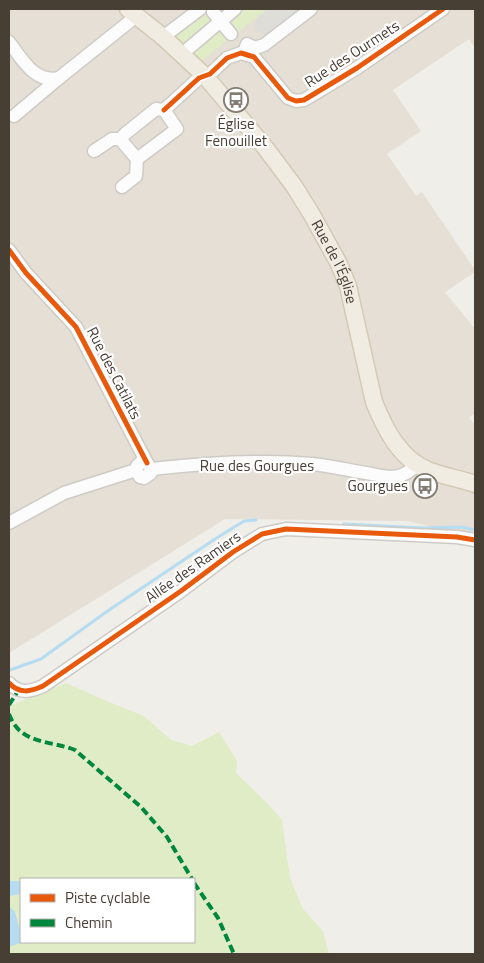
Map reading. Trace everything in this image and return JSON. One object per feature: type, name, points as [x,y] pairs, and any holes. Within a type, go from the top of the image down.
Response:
[{"type":"main road","name":"Rue de l'Église","points":[[131,12],[163,37],[205,76],[264,146],[294,186],[312,215],[339,264],[348,286],[374,402],[388,432],[403,453],[428,470],[475,484]]},
{"type":"street","points":[[163,37],[200,9]]},
{"type":"street","points":[[189,48],[217,16],[235,9]]},
{"type":"street","points":[[94,151],[112,139],[120,139],[156,109],[164,110],[199,78],[210,74],[227,58],[234,54],[244,53],[247,44],[254,48],[264,45],[311,9]]},
{"type":"street","name":"Rue des Ourmets","points":[[244,53],[254,57],[288,98],[296,101],[304,100],[357,68],[443,9]]},
{"type":"street","points":[[14,116],[129,22],[131,12]]},
{"type":"street","points":[[217,16],[231,34]]},
{"type":"street","points":[[9,42],[32,72],[38,76],[52,79],[60,78]]},
{"type":"street","points":[[137,159],[176,129],[164,110]]},
{"type":"street","points":[[120,139],[137,159],[136,176],[122,186]]},
{"type":"street","name":"Rue des Catilats","points":[[9,250],[26,273],[76,327],[134,441],[143,466]]},
{"type":"street","name":"Rue des Gourgues","points":[[9,523],[64,493],[143,466],[278,462],[335,467],[388,477],[398,477],[410,472],[417,464]]},
{"type":"street","name":"Allée des Ramiers","points":[[9,683],[18,691],[32,691],[42,686],[233,552],[262,534],[286,529],[457,537],[475,540]]},
{"type":"shaded area","points":[[9,9],[475,9],[475,48],[469,39],[393,90],[421,131],[387,154],[416,196],[422,192],[475,270],[475,272],[445,292],[475,329],[475,414],[469,417],[475,426],[475,538],[409,521],[225,519],[9,653]]},
{"type":"shaded area","points":[[269,9],[301,9],[267,34],[258,33],[254,28],[256,19]]},
{"type":"green space","points":[[213,9],[267,9],[200,62],[175,39],[176,35]]},
{"type":"green space","points":[[66,683],[144,716],[171,740],[192,746],[219,732],[237,761],[236,773],[282,820],[290,878],[303,909],[323,931],[329,954],[9,954],[9,706]]},
{"type":"water","points":[[9,881],[20,881],[20,894],[9,896]]},
{"type":"water","points":[[9,906],[15,912],[20,930],[20,943],[9,947]]},
{"type":"waterway","points":[[10,670],[41,659],[109,610],[215,539],[244,521],[256,520]]},
{"type":"waterway","points":[[344,524],[423,528],[461,527],[475,530]]},
{"type":"marked path","points":[[9,705],[18,691]]},
{"type":"marked path","points":[[9,714],[20,731],[28,736],[75,750],[141,807],[167,837],[191,878]]},
{"type":"marked path","points":[[195,884],[218,918],[234,954]]},
{"type":"cycle path","points":[[164,110],[199,78],[210,74],[227,58],[241,53],[254,57],[288,98],[296,101],[304,100],[357,68],[443,9]]},
{"type":"cycle path","points":[[9,250],[26,273],[76,327],[147,463]]},
{"type":"cycle path","points":[[9,683],[13,687],[25,691],[43,686],[181,591],[233,552],[262,534],[286,529],[457,537],[475,540]]},
{"type":"place","name":"Église Fenouillet","points":[[236,100]]},
{"type":"place","name":"Gourgues","points":[[425,486]]}]
